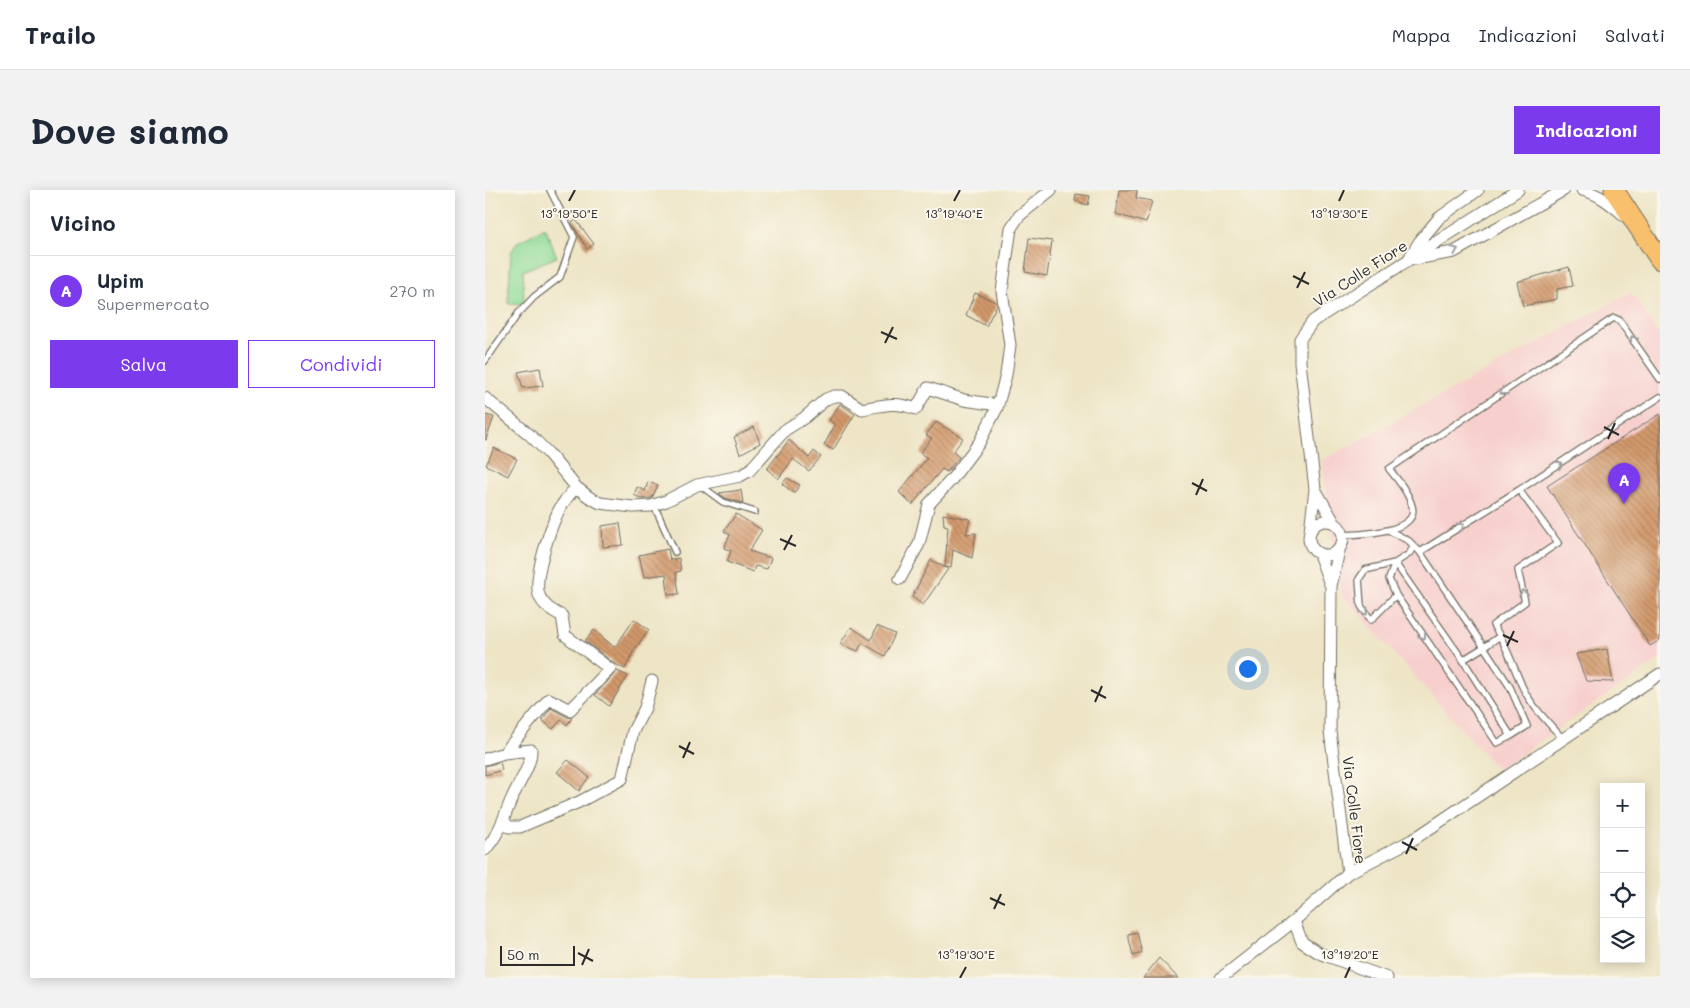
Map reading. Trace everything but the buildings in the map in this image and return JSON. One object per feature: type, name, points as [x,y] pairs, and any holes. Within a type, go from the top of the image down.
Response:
[{"type":"main road","points":[[1614,190],[1660,260]]},
{"type":"street","points":[[900,579],[919,544],[929,504],[979,443],[998,405],[1007,376],[1011,344],[1004,312],[1002,291],[1011,228],[1019,216],[1051,190]]},
{"type":"street","points":[[1408,261],[1420,241],[1439,218],[1477,190]]},
{"type":"street","name":"Via Colle Fiore","points":[[1311,531],[1315,489],[1300,362],[1300,338],[1313,322],[1518,190]]},
{"type":"street","points":[[1408,261],[1453,252],[1564,190]]},
{"type":"street","points":[[1583,190],[1607,201],[1641,230]]},
{"type":"street","points":[[485,398],[530,435],[548,453],[576,487],[589,498],[600,504],[633,507],[666,502],[679,493],[700,484],[739,476],[749,471],[785,430],[804,418],[826,399],[834,396],[842,396],[862,409],[881,405],[903,404],[916,409],[928,388],[964,400],[998,405]]},
{"type":"street","points":[[504,753],[549,699],[570,710],[610,669],[565,635],[562,616],[547,607],[539,594],[541,562],[551,529],[558,511],[576,487]]},
{"type":"street","name":"Via Colle Fiore","points":[[1315,489],[1334,522]]},
{"type":"street","points":[[1334,522],[1341,528],[1344,541],[1339,551],[1329,556],[1319,554],[1314,551],[1309,543],[1311,531],[1318,523],[1334,522]]},
{"type":"street","name":"Via Colle Fiore","points":[[1221,978],[1294,921],[1348,873],[1330,731],[1331,586],[1339,551]]},
{"type":"street","name":"Via Colle Fiore","points":[[1319,554],[1331,586]]},
{"type":"street","points":[[1348,873],[1414,839],[1660,674]]},
{"type":"street","points":[[504,821],[509,827],[520,828],[579,802],[622,779],[633,731],[645,708],[652,681]]},
{"type":"street","points":[[485,759],[504,753],[531,750],[531,759],[511,799],[504,821],[494,840],[485,850]]},
{"type":"street","points":[[1294,921],[1302,942],[1313,949],[1387,978]]},
{"type":"lane","points":[[485,361],[518,314],[534,297],[560,278],[568,258],[574,237],[550,190]]},
{"type":"lane","points":[[1344,535],[1390,531],[1407,521],[1411,516],[1413,508],[1407,494],[1389,469],[1609,320],[1614,318],[1619,320],[1660,379]]},
{"type":"lane","points":[[1420,552],[1519,490],[1660,397]]},
{"type":"lane","points":[[700,484],[723,502],[755,512]]},
{"type":"lane","points":[[1519,490],[1558,544],[1517,570],[1525,602],[1493,625],[1512,658],[1523,688],[1541,714],[1563,739]]},
{"type":"lane","points":[[654,505],[675,552]]},
{"type":"lane","points":[[1390,531],[1409,541],[1420,552],[1510,687],[1527,726],[1497,743],[1396,595],[1389,579],[1395,562]]},
{"type":"lane","points":[[1396,595],[1371,620],[1361,606],[1359,579],[1365,570],[1395,562],[1409,554],[1414,546]]},
{"type":"lane","points":[[1395,562],[1463,660],[1511,736]]},
{"type":"lane","points":[[1463,660],[1500,636]]},
{"type":"shaded area","points":[[1631,292],[1660,337],[1660,659],[1498,770],[1341,594],[1321,461]]},
{"type":"green space","points":[[545,228],[557,257],[523,271],[524,304],[508,303],[511,252],[518,242]]},
{"type":"place","name":"Upim","points":[[1624,504]]}]
